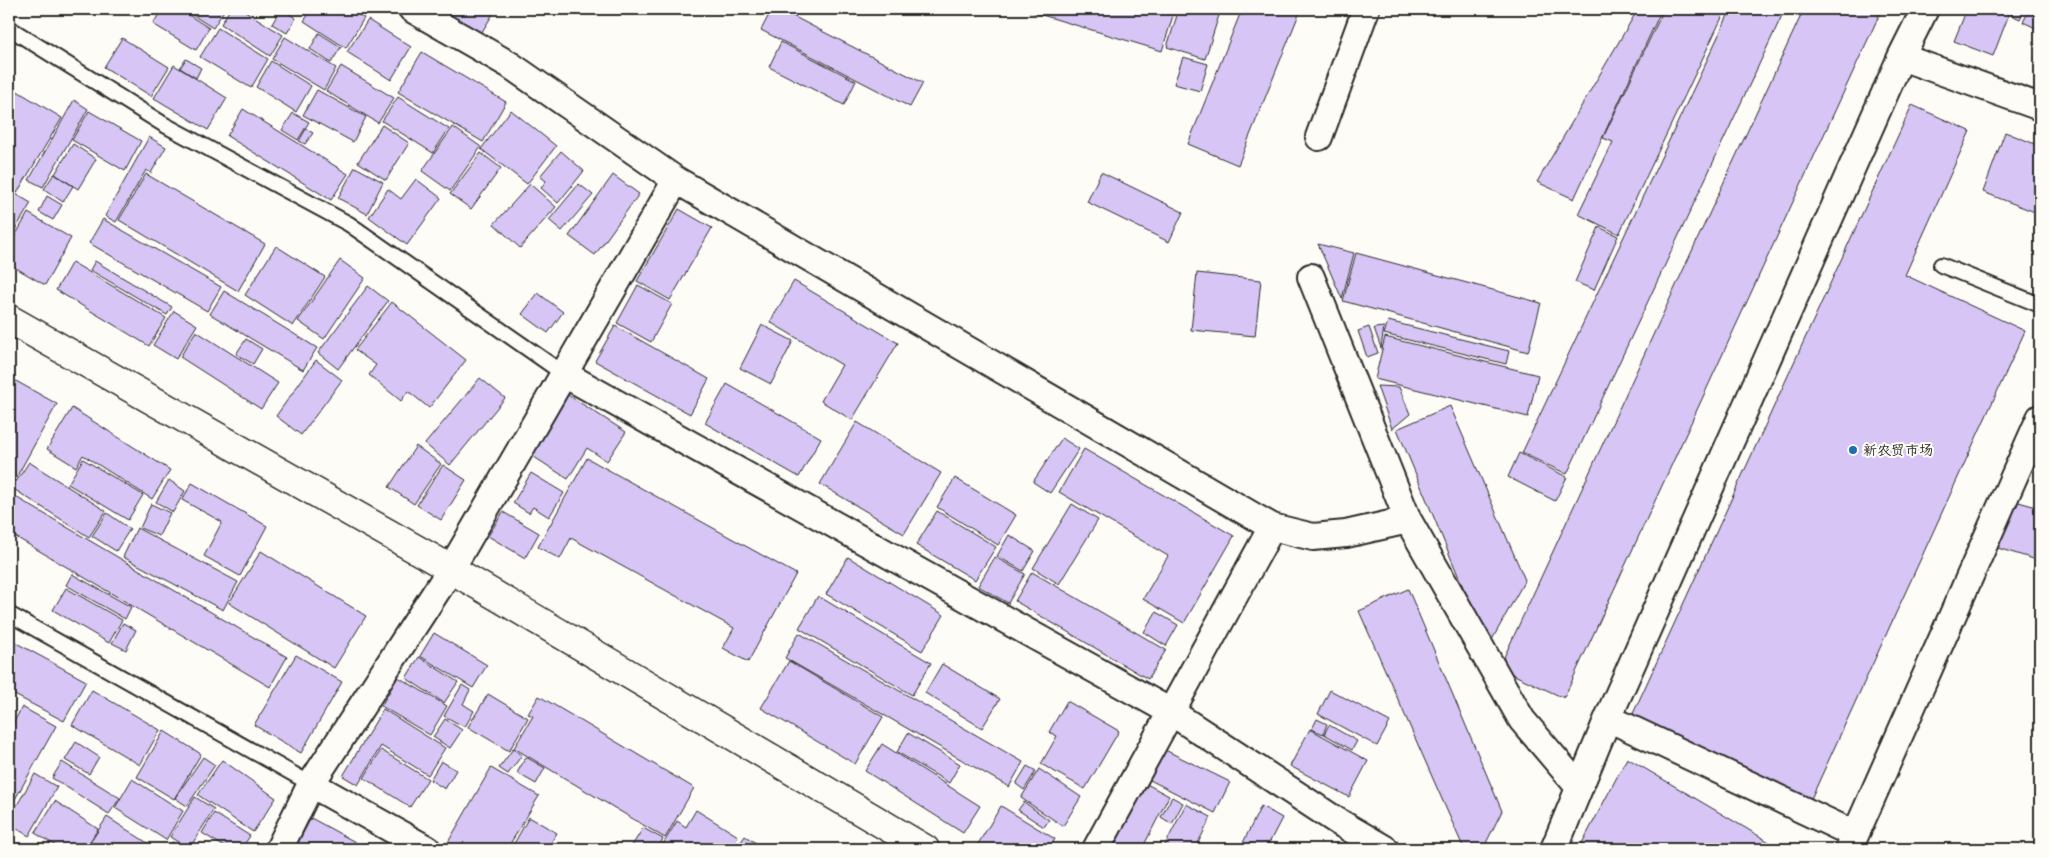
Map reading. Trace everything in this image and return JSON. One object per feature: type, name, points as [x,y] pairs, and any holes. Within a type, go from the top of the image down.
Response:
[{"type":"street","points":[[412,9],[510,65],[676,180],[1272,527],[1313,537],[1346,534],[1408,520]]},
{"type":"street","points":[[1319,137],[1366,9]]},
{"type":"street","points":[[1554,849],[1608,718],[1901,57],[1925,9]]},
{"type":"street","points":[[1901,57],[2040,107]]},
{"type":"street","points":[[278,849],[311,784],[451,569],[676,180]]},
{"type":"street","points":[[1311,277],[1408,520],[1522,720],[1579,787]]},
{"type":"street","points":[[9,318],[451,569],[925,849]]},
{"type":"street","points":[[564,374],[1171,712],[1337,821],[1385,849]]},
{"type":"street","points":[[1608,718],[1852,842],[2040,418]]},
{"type":"street","points":[[1096,849],[1272,527]]},
{"type":"street","points":[[311,784],[427,849]]},
{"type":"lane","points":[[9,28],[163,124],[349,224],[564,374]]},
{"type":"lane","points":[[1941,265],[2040,304]]},
{"type":"lane","points":[[9,614],[311,784]]},
{"type":"building","points":[[162,9],[179,9],[209,28],[196,50],[153,24]]},
{"type":"building","points":[[183,9],[225,9],[213,28]]},
{"type":"building","points":[[230,9],[242,9],[283,35],[270,56],[221,24]]},
{"type":"building","points":[[281,9],[296,18],[287,33],[272,24]]},
{"type":"building","points":[[312,9],[349,9],[364,18],[346,48],[304,21]]},
{"type":"building","points":[[437,9],[496,9],[480,35]]},
{"type":"building","points":[[772,9],[779,9],[923,83],[910,107],[761,30]]},
{"type":"building","points":[[1022,9],[1175,9],[1162,51]]},
{"type":"building","points":[[1179,9],[1221,9],[1205,59],[1167,47]]},
{"type":"building","points":[[1242,9],[1301,9],[1238,165],[1188,144]]},
{"type":"building","points":[[1638,9],[1662,9],[1574,199],[1537,182]]},
{"type":"building","points":[[1664,9],[1726,9],[1619,234],[1578,214],[1613,142],[1603,138]]},
{"type":"building","points":[[1731,9],[1785,9],[1567,474],[1522,453]]},
{"type":"building","points":[[1804,9],[1882,9],[1564,698],[1499,668]]},
{"type":"building","points":[[1967,9],[2011,9],[1993,56],[1954,41]]},
{"type":"building","points":[[2014,9],[2025,9],[2020,19],[2011,15]]},
{"type":"building","points":[[2030,9],[2040,9],[2040,30],[2023,22]]},
{"type":"building","points":[[368,20],[411,47],[391,80],[347,52]]},
{"type":"building","points":[[218,28],[268,59],[251,88],[200,57]]},
{"type":"building","points":[[319,33],[341,47],[331,63],[310,49]]},
{"type":"building","points":[[285,37],[336,68],[324,90],[272,59]]},
{"type":"building","points":[[122,38],[169,67],[151,96],[104,67]]},
{"type":"building","points":[[781,42],[856,81],[844,105],[769,67]]},
{"type":"building","points":[[422,52],[506,102],[483,142],[398,92]]},
{"type":"building","points":[[1183,57],[1208,64],[1200,91],[1174,84]]},
{"type":"building","points":[[186,59],[201,68],[196,78],[180,68]]},
{"type":"building","points":[[271,61],[311,86],[296,112],[256,87]]},
{"type":"building","points":[[174,65],[227,98],[208,130],[154,98]]},
{"type":"building","points":[[341,66],[394,98],[378,123],[326,91]]},
{"type":"building","points":[[9,86],[62,118],[17,193],[9,188]]},
{"type":"building","points":[[317,90],[366,117],[353,142],[303,115]]},
{"type":"building","points":[[398,97],[449,129],[433,153],[382,121]]},
{"type":"building","points":[[74,100],[88,109],[43,187],[29,180]]},
{"type":"building","points":[[1912,105],[1970,131],[1905,275],[2025,331],[1810,801],[1631,718]]},
{"type":"building","points":[[243,109],[348,174],[331,200],[227,136]]},
{"type":"building","points":[[511,110],[556,146],[527,184],[481,149]]},
{"type":"building","points":[[89,111],[141,141],[125,171],[72,140]]},
{"type":"building","points":[[293,113],[309,122],[298,140],[282,130]]},
{"type":"building","points":[[382,125],[409,143],[386,180],[358,162]]},
{"type":"building","points":[[453,127],[481,147],[450,191],[422,171]]},
{"type":"building","points":[[306,129],[313,133],[305,144],[299,141]]},
{"type":"building","points":[[2005,132],[2040,146],[2040,214],[1983,192]]},
{"type":"building","points":[[149,137],[166,147],[151,173],[146,170],[116,222],[105,216]]},
{"type":"building","points":[[73,144],[96,159],[78,189],[55,174]]},
{"type":"building","points":[[561,151],[584,171],[558,203],[541,188],[546,181],[540,176]]},
{"type":"building","points":[[481,153],[501,168],[471,209],[450,194]]},
{"type":"building","points":[[355,167],[383,182],[367,214],[338,198]]},
{"type":"building","points":[[1101,172],[1183,212],[1169,242],[1087,202]]},
{"type":"building","points":[[54,174],[73,186],[63,202],[44,189]]},
{"type":"building","points":[[146,174],[265,244],[238,291],[119,220]]},
{"type":"building","points":[[613,175],[639,194],[595,255],[569,236]]},
{"type":"building","points":[[416,179],[441,198],[407,245],[369,217],[388,189],[401,199]]},
{"type":"building","points":[[530,184],[556,207],[520,248],[494,224]]},
{"type":"building","points":[[579,184],[593,195],[562,231],[549,220]]},
{"type":"building","points":[[9,190],[31,203],[9,240]]},
{"type":"building","points":[[47,196],[62,205],[53,220],[39,212]]},
{"type":"building","points":[[679,209],[712,228],[670,300],[637,281]]},
{"type":"building","points":[[28,213],[71,238],[45,285],[9,264],[9,247]]},
{"type":"building","points":[[103,219],[221,287],[207,311],[89,243]]},
{"type":"building","points":[[1599,227],[1618,236],[1594,290],[1575,282]]},
{"type":"building","points":[[1318,244],[1354,253],[1342,299]]},
{"type":"building","points":[[276,246],[325,277],[293,326],[245,295]]},
{"type":"building","points":[[1356,253],[1541,303],[1528,352],[1343,301]]},
{"type":"building","points":[[340,260],[365,278],[324,339],[298,321]]},
{"type":"building","points":[[95,261],[172,307],[167,315],[90,270]]},
{"type":"building","points":[[72,262],[166,318],[149,346],[56,290]]},
{"type":"building","points":[[1197,273],[1261,280],[1255,336],[1191,330]]},
{"type":"building","points":[[794,281],[898,343],[852,420],[821,401],[842,365],[770,322]]},
{"type":"building","points":[[638,285],[672,304],[651,342],[617,323]]},
{"type":"building","points":[[368,286],[388,301],[338,369],[318,353]]},
{"type":"building","points":[[224,291],[317,348],[303,370],[210,314]]},
{"type":"building","points":[[538,293],[563,312],[548,333],[522,314]]},
{"type":"building","points":[[392,302],[466,360],[429,408],[408,391],[401,401],[369,375],[376,365],[355,350]]},
{"type":"building","points":[[174,311],[197,325],[176,359],[153,345]]},
{"type":"building","points":[[1388,321],[1509,351],[1506,364],[1384,334]]},
{"type":"building","points":[[762,325],[793,341],[771,384],[740,368]]},
{"type":"building","points":[[615,326],[709,379],[690,414],[595,361]]},
{"type":"building","points":[[1369,327],[1378,353],[1367,357],[1358,331]]},
{"type":"building","points":[[1384,327],[1381,348],[1374,328]]},
{"type":"building","points":[[196,331],[278,383],[261,409],[180,357]]},
{"type":"building","points":[[1385,337],[1538,375],[1528,417],[1375,379]]},
{"type":"building","points":[[246,339],[262,349],[253,364],[236,354]]},
{"type":"building","points":[[316,360],[342,380],[301,435],[276,416]]},
{"type":"building","points":[[480,378],[505,398],[450,465],[425,444]]},
{"type":"building","points":[[16,381],[57,404],[11,487],[9,486],[9,430],[15,418],[9,415],[9,394]]},
{"type":"building","points":[[727,384],[821,438],[799,477],[705,423]]},
{"type":"building","points":[[1377,386],[1399,387],[1410,414],[1392,429]]},
{"type":"building","points":[[568,395],[626,432],[607,461],[587,448],[568,479],[531,455]]},
{"type":"building","points":[[1450,406],[1525,580],[1488,647],[1397,429]]},
{"type":"building","points":[[72,408],[170,470],[152,499],[83,455],[76,467],[47,449]]},
{"type":"building","points":[[857,422],[941,473],[904,534],[820,484]]},
{"type":"building","points":[[1062,438],[1079,449],[1050,493],[1033,482]]},
{"type":"building","points":[[416,446],[441,464],[414,504],[389,487]]},
{"type":"building","points":[[1084,449],[1234,536],[1184,623],[1143,599],[1168,556],[1059,492]]},
{"type":"building","points":[[1519,453],[1567,477],[1555,501],[1508,477]]},
{"type":"building","points":[[587,458],[796,574],[748,662],[723,648],[734,628],[571,538],[560,559],[538,547]]},
{"type":"building","points":[[83,459],[143,495],[128,520],[68,484]]},
{"type":"building","points":[[29,462],[106,511],[89,537],[12,488]]},
{"type":"building","points":[[443,465],[466,480],[441,520],[417,505]]},
{"type":"building","points":[[531,473],[564,493],[549,517],[533,507],[529,513],[513,503]]},
{"type":"building","points":[[955,478],[1016,515],[998,545],[937,507]]},
{"type":"building","points":[[169,480],[185,491],[173,512],[156,502]]},
{"type":"building","points":[[192,483],[267,526],[240,576],[204,556],[222,522],[182,500]]},
{"type":"building","points":[[9,493],[287,657],[270,687],[9,533]]},
{"type":"building","points":[[2008,499],[2040,508],[2040,561],[1988,545]]},
{"type":"building","points":[[151,504],[170,513],[159,536],[140,528]]},
{"type":"building","points":[[1072,504],[1098,520],[1059,584],[1033,568]]},
{"type":"building","points":[[937,511],[996,547],[975,580],[916,545]]},
{"type":"building","points":[[503,512],[539,533],[525,558],[488,536]]},
{"type":"building","points":[[107,513],[130,529],[116,551],[92,536]]},
{"type":"building","points":[[137,528],[238,582],[223,610],[123,557]]},
{"type":"building","points":[[1009,535],[1035,551],[1023,571],[997,556]]},
{"type":"building","points":[[261,551],[366,616],[334,668],[229,603]]},
{"type":"building","points":[[848,557],[944,615],[922,651],[826,594]]},
{"type":"building","points":[[995,557],[1025,574],[1008,603],[978,586]]},
{"type":"building","points":[[1032,572],[1166,650],[1148,679],[1015,601]]},
{"type":"building","points":[[72,574],[131,607],[125,619],[66,585]]},
{"type":"building","points":[[66,588],[122,620],[109,643],[53,610]]},
{"type":"building","points":[[1408,589],[1502,811],[1483,849],[1464,849],[1359,611]]},
{"type":"building","points":[[818,596],[931,663],[912,695],[799,628]]},
{"type":"building","points":[[1156,612],[1178,625],[1166,646],[1144,632]]},
{"type":"building","points":[[123,623],[136,630],[126,650],[112,643]]},
{"type":"building","points":[[434,633],[487,665],[473,688],[420,656]]},
{"type":"building","points":[[799,633],[1023,762],[1009,787],[785,658]]},
{"type":"building","points":[[9,639],[86,681],[64,721],[9,692]]},
{"type":"building","points":[[296,655],[342,682],[301,753],[254,725]]},
{"type":"building","points":[[419,657],[458,682],[444,703],[406,678]]},
{"type":"building","points":[[789,661],[883,717],[855,764],[761,708]]},
{"type":"building","points":[[942,664],[1000,699],[982,728],[925,693]]},
{"type":"building","points":[[398,677],[447,706],[430,735],[381,706]]},
{"type":"building","points":[[462,685],[470,690],[463,704],[474,711],[465,727],[444,716]]},
{"type":"building","points":[[92,690],[160,730],[140,765],[72,725]]},
{"type":"building","points":[[1330,690],[1390,722],[1377,746],[1318,714]]},
{"type":"building","points":[[488,694],[528,718],[509,751],[468,727]]},
{"type":"building","points":[[539,696],[694,788],[665,838],[514,748],[533,716],[528,714]]},
{"type":"building","points":[[1067,701],[1119,731],[1085,789],[1041,764],[1057,736],[1049,732]]},
{"type":"building","points":[[22,707],[56,726],[9,810],[9,731]]},
{"type":"building","points":[[383,709],[445,748],[428,775],[381,746],[358,785],[343,776]]},
{"type":"building","points":[[445,719],[462,730],[450,748],[433,737]]},
{"type":"building","points":[[1317,719],[1327,724],[1323,734],[1312,729]]},
{"type":"building","points":[[1329,725],[1357,741],[1352,750],[1324,734]]},
{"type":"building","points":[[1310,729],[1368,761],[1349,797],[1290,766]]},
{"type":"building","points":[[164,731],[201,754],[174,799],[137,777]]},
{"type":"building","points":[[908,733],[960,764],[949,783],[897,752]]},
{"type":"building","points":[[76,742],[99,757],[89,774],[65,760]]},
{"type":"building","points":[[882,744],[980,806],[963,833],[865,771]]},
{"type":"building","points":[[513,749],[522,755],[508,774],[499,768]]},
{"type":"building","points":[[1163,749],[1230,782],[1215,813],[1148,779]]},
{"type":"building","points":[[381,750],[428,779],[410,807],[364,778]]},
{"type":"building","points":[[203,757],[215,765],[187,806],[175,798]]},
{"type":"building","points":[[526,757],[545,768],[536,784],[517,773]]},
{"type":"building","points":[[1627,758],[1781,849],[1579,849]]},
{"type":"building","points":[[222,760],[276,798],[253,832],[198,795]]},
{"type":"building","points":[[441,761],[456,770],[445,789],[430,780]]},
{"type":"building","points":[[62,762],[120,798],[109,814],[52,778]]},
{"type":"building","points":[[1027,766],[1036,771],[1024,790],[1016,784]]},
{"type":"building","points":[[491,768],[539,796],[507,849],[456,849],[447,844]]},
{"type":"building","points":[[1039,769],[1081,797],[1063,826],[1021,798]]},
{"type":"building","points":[[35,774],[57,787],[29,836],[9,824],[9,819]]},
{"type":"building","points":[[132,779],[183,811],[166,840],[115,808]]},
{"type":"building","points":[[1141,781],[1169,796],[1142,849],[1107,849]]},
{"type":"building","points":[[195,797],[214,809],[189,849],[170,837]]},
{"type":"building","points":[[1172,797],[1183,803],[1172,824],[1161,817]]},
{"type":"building","points":[[55,801],[98,829],[85,849],[61,849],[35,833]]},
{"type":"building","points":[[1024,802],[1049,820],[1044,827],[1018,810]]},
{"type":"building","points":[[1186,804],[1211,817],[1195,849],[1163,849]]},
{"type":"building","points":[[1001,806],[1055,839],[1049,849],[975,849]]},
{"type":"building","points":[[1261,806],[1282,818],[1266,849],[1240,849]]},
{"type":"building","points":[[696,810],[738,836],[730,849],[660,849],[677,821],[686,827]]},
{"type":"building","points":[[214,813],[250,836],[241,849],[228,849],[202,833]]},
{"type":"building","points":[[107,817],[157,849],[86,849]]},
{"type":"building","points":[[529,817],[557,833],[547,849],[511,849]]},
{"type":"building","points":[[311,818],[357,843],[354,849],[294,849]]},
{"type":"building","points":[[643,828],[663,839],[657,849],[630,849]]},
{"type":"building","points":[[745,836],[765,849],[736,849]]},
{"type":"building","points":[[172,842],[185,849],[168,849]]},
{"type":"place","name":"新农贸市场","points":[[1853,450]]}]
